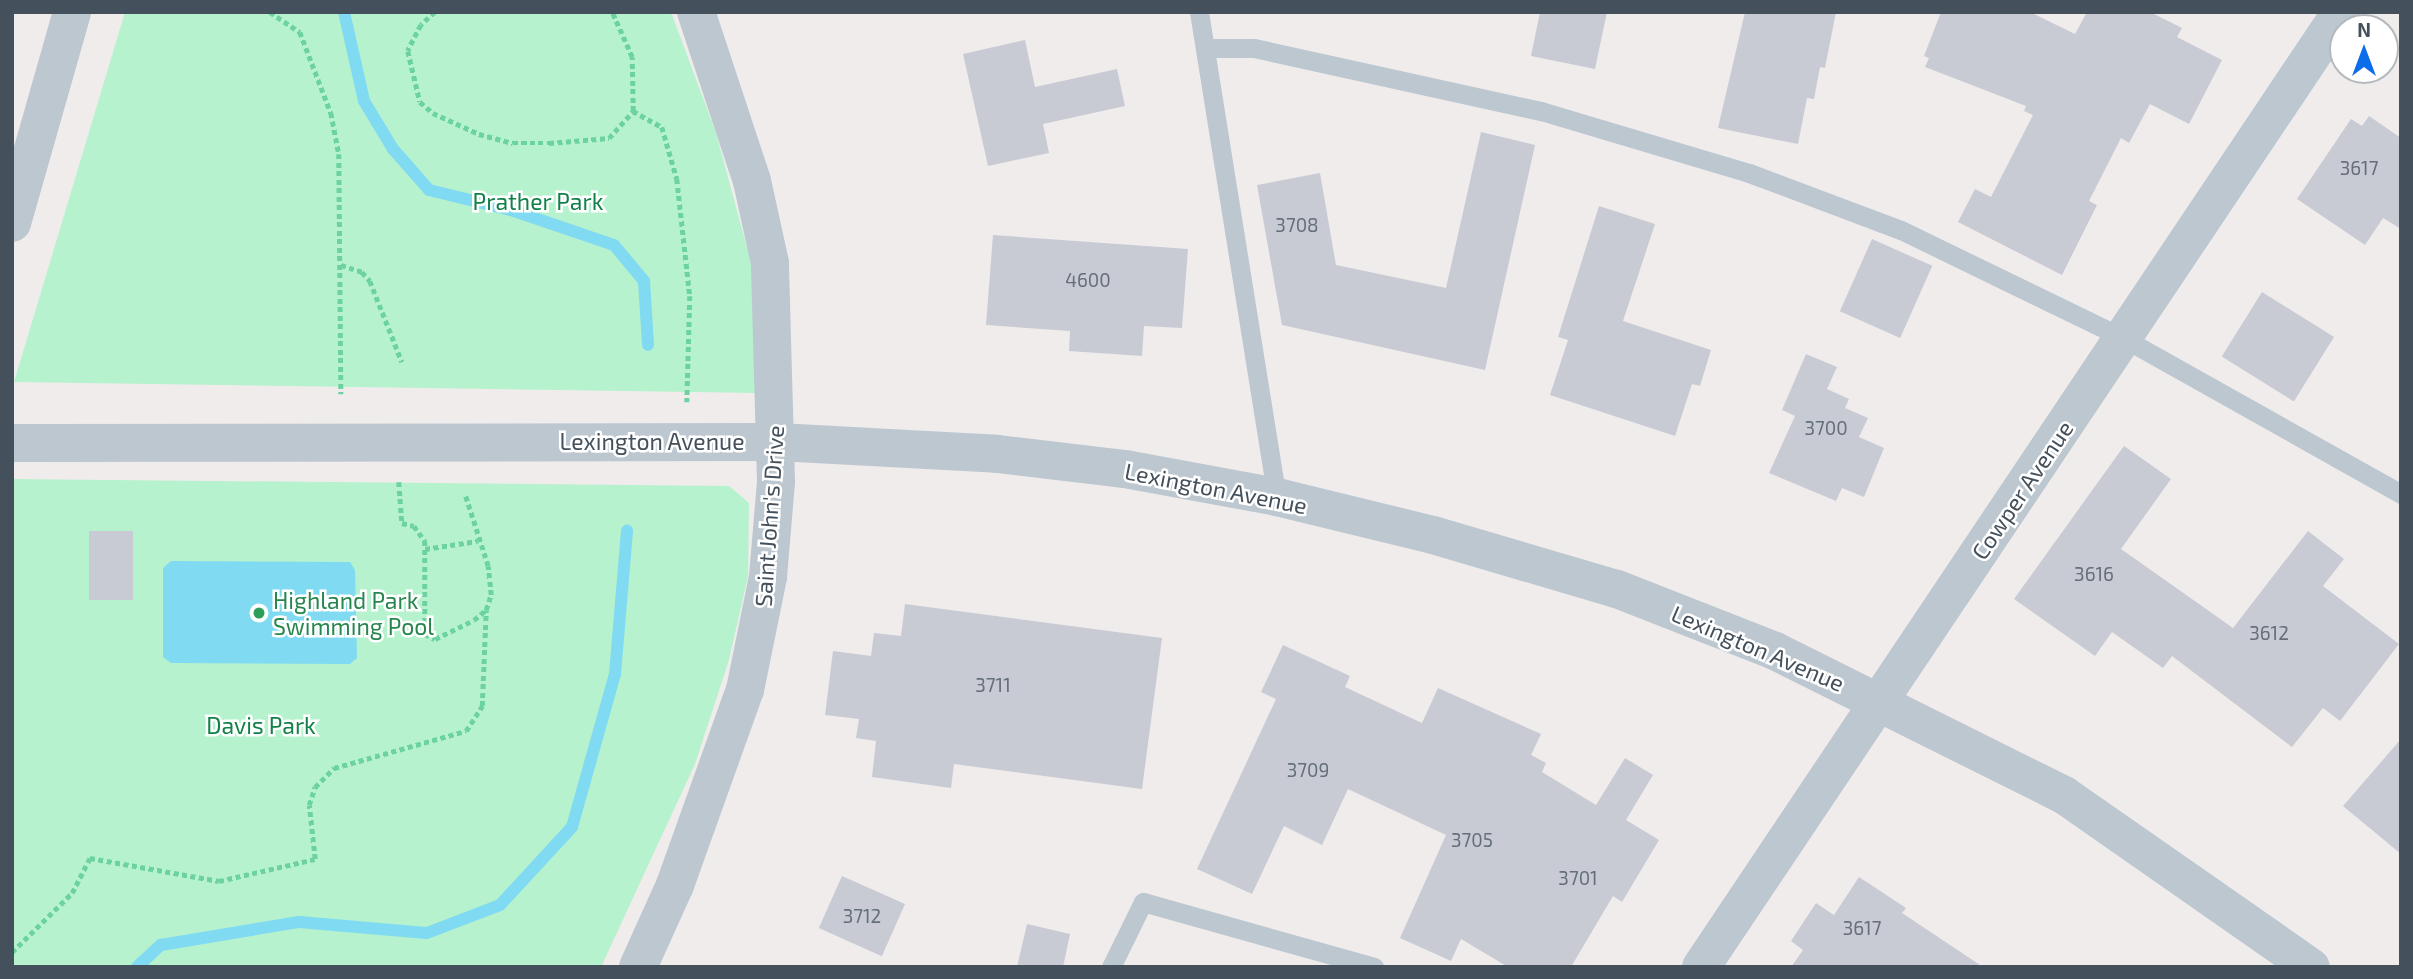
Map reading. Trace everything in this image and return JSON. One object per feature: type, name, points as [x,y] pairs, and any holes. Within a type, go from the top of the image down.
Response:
[{"type":"street","points":[[12,223],[72,12]]},
{"type":"street","name":"Saint John's Drive","points":[[638,967],[675,885],[745,690],[768,577],[778,442],[769,263],[752,181],[696,12]]},
{"type":"street","name":"Cowper Avenue","points":[[1702,967],[2125,339],[2340,12]]},
{"type":"street","name":"Lexington Avenue","points":[[12,443],[778,442],[997,454],[1125,470],[1277,497],[1433,535],[1617,589],[1775,651],[2064,795],[2311,967]]},
{"type":"lane","points":[[1199,12],[1277,497]]},
{"type":"lane","points":[[1205,48],[1254,48],[1541,111],[1749,173],[1901,230],[2125,339],[2401,494]]},
{"type":"lane","points":[[1111,967],[1143,902],[1374,967]]},
{"type":"path","points":[[270,12],[300,32],[331,113],[339,154],[341,394]]},
{"type":"path","points":[[435,12],[421,25],[408,51],[412,81],[420,102],[455,125],[513,143],[609,138],[633,111],[632,57],[612,12]]},
{"type":"path","points":[[633,111],[662,127],[677,179],[690,296],[685,360],[689,442]]},
{"type":"path","points":[[341,265],[362,272],[370,281],[402,362]]},
{"type":"path","points":[[400,483],[402,523],[422,533],[425,549],[425,634],[435,639],[486,610]]},
{"type":"path","points":[[12,952],[72,893],[90,858],[219,881],[315,859],[309,805],[315,787],[334,768],[466,731],[482,706],[486,610],[491,595],[488,566],[477,541],[465,495]]},
{"type":"path","points":[[425,549],[477,541]]},
{"type":"green space","name":"Prather Park","points":[[125,12],[671,12],[716,133],[752,266],[757,393],[14,382]]},
{"type":"green space","name":"Davis Park","points":[[12,479],[729,486],[749,503],[748,576],[729,660],[695,764],[601,967],[12,967]]},
{"type":"water","name":"Highland Park Swimming Pool","points":[[171,561],[350,562],[355,570],[357,658],[350,664],[171,663],[163,657],[163,568]]},
{"type":"building","points":[[1540,12],[1607,12],[1595,69],[1531,56]]},
{"type":"building","points":[[1745,12],[1836,12],[1825,68],[1820,67],[1814,99],[1807,98],[1798,144],[1718,128]]},
{"type":"building","points":[[1941,12],[2030,12],[2075,34],[2087,12],[2150,12],[2182,28],[2177,37],[2222,60],[2189,124],[2150,104],[2129,143],[2121,138],[2089,201],[2097,205],[2062,275],[1958,222],[1975,189],[1991,197],[2033,115],[2024,111],[2026,106],[1925,67],[1929,58],[1924,56]]},
{"type":"building","points":[[1025,40],[1035,87],[1117,69],[1125,106],[1043,124],[1049,153],[988,166],[963,54]]},
{"type":"building","points":[[2369,116],[2401,138],[2401,229],[2383,218],[2365,245],[2297,199],[2351,119],[2362,126]]},
{"type":"building","points":[[1481,132],[1535,145],[1485,370],[1282,325],[1257,185],[1320,173],[1336,265],[1446,288]]},
{"type":"building","points":[[1599,206],[1655,224],[1623,321],[1711,350],[1700,386],[1692,384],[1675,436],[1550,395],[1568,340],[1558,337]]},
{"type":"building","points":[[993,235],[1188,249],[1182,328],[1144,326],[1142,356],[1069,351],[1070,331],[986,325]]},
{"type":"building","points":[[1872,239],[1932,266],[1900,338],[1840,311]]},
{"type":"building","points":[[2262,292],[2334,337],[2294,401],[2222,356]]},
{"type":"building","points":[[1806,354],[1837,367],[1827,389],[1849,399],[1845,408],[1868,418],[1859,437],[1884,448],[1864,497],[1842,488],[1836,501],[1769,473],[1795,416],[1782,410]]},
{"type":"building","points":[[2124,446],[2171,479],[2121,549],[2233,628],[2308,531],[2344,559],[2323,586],[2399,644],[2340,721],[2323,708],[2292,747],[2172,656],[2163,668],[2112,632],[2095,656],[2014,599]]},
{"type":"building","points":[[89,531],[133,531],[133,600],[89,600]]},
{"type":"building","points":[[905,604],[1162,638],[1142,789],[954,764],[951,788],[872,777],[876,741],[856,738],[859,719],[825,715],[833,651],[871,656],[874,633],[901,636]]},
{"type":"building","points":[[1283,645],[1350,676],[1345,687],[1422,723],[1438,688],[1541,734],[1531,755],[1546,763],[1542,772],[1596,805],[1625,758],[1653,775],[1626,820],[1659,840],[1622,902],[1613,896],[1571,967],[1508,967],[1461,939],[1451,961],[1400,938],[1446,835],[1348,789],[1322,845],[1284,826],[1252,894],[1197,869],[1276,699],[1261,692]]},
{"type":"building","points":[[2401,739],[2401,854],[2343,806]]},
{"type":"building","points":[[842,876],[905,904],[882,956],[819,928]]},
{"type":"building","points":[[1859,877],[1906,908],[1902,913],[1983,967],[1791,967],[1803,950],[1791,941],[1816,903],[1834,915]]},
{"type":"building","points":[[1027,924],[1070,934],[1063,967],[1017,967]]},
{"type":"waterway","points":[[344,12],[364,101],[393,149],[429,190],[511,210],[614,245],[644,281],[648,345]]},
{"type":"waterway","points":[[137,967],[161,945],[299,922],[427,933],[500,905],[572,827],[615,674],[627,531]]},
{"type":"place","name":"Highland Park Swimming Pool","points":[[259,613]]}]
